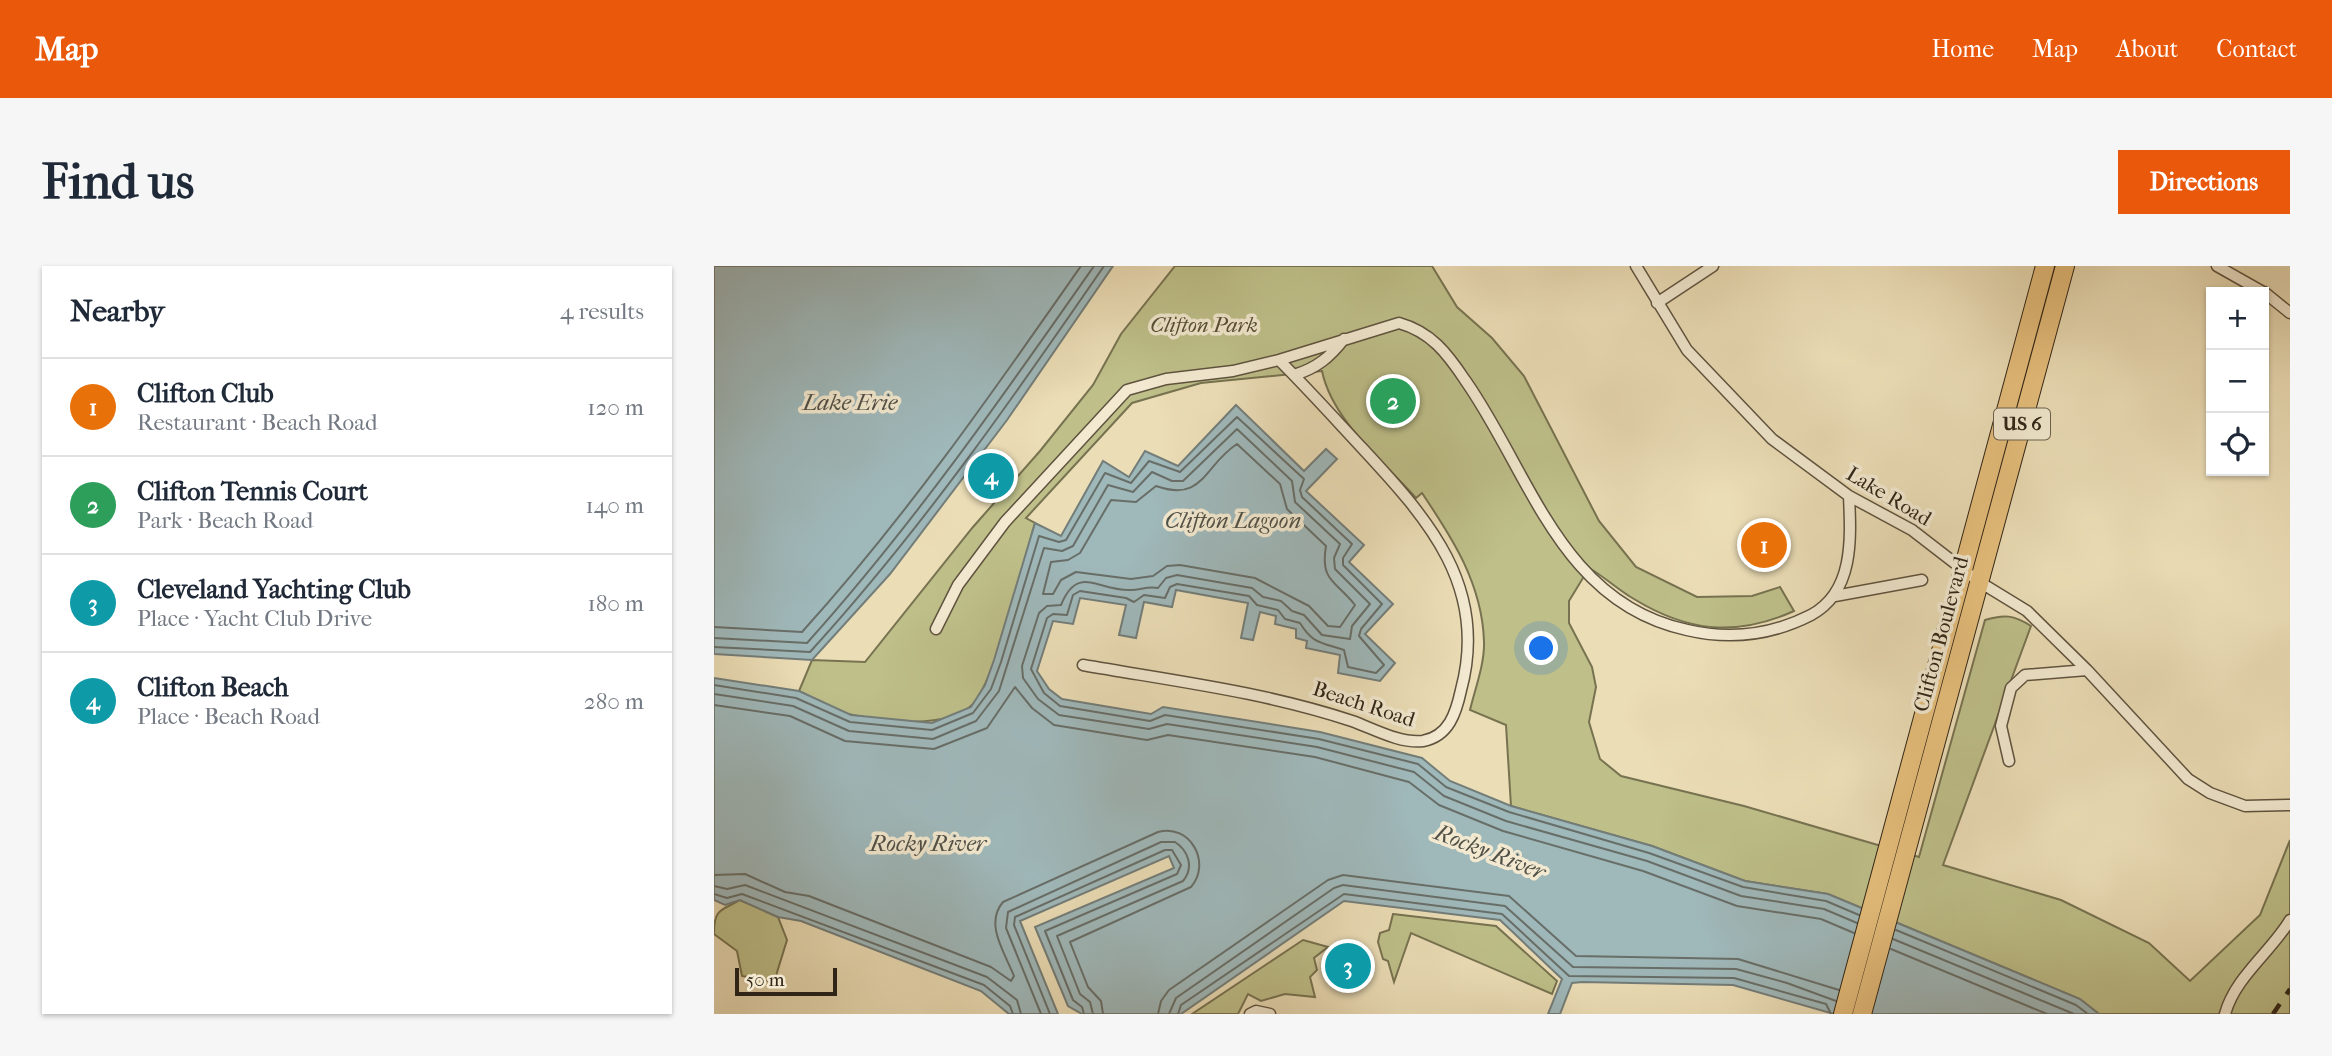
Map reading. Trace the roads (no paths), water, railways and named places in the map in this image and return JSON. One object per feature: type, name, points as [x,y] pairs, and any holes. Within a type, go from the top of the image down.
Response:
[{"type":"main road","name":"Clifton Boulevard","points":[[1862,1014],[1962,568],[2045,266]]},
{"type":"main road","name":"Clifton Boulevard","points":[[1843,1014],[1905,823],[1978,581],[2065,266]]},
{"type":"street","name":"Lake Road","points":[[1636,266],[1687,350],[1726,394],[1772,439],[1849,496],[1912,530],[1978,581],[2027,611],[2087,670],[2188,779],[2210,793],[2245,806],[2290,805]]},
{"type":"street","points":[[1657,303],[1713,266]]},
{"type":"street","points":[[2217,266],[2255,287]]},
{"type":"street","points":[[2269,296],[2290,313]]},
{"type":"street","points":[[936,629],[958,586],[1004,522],[1127,390],[1166,379],[1233,371],[1279,360],[1399,323],[1419,329],[1436,342],[1488,412],[1544,519],[1567,552],[1591,577],[1636,609],[1674,628],[1702,634],[1739,635],[1777,629],[1816,612],[1835,596],[1843,579],[1851,543],[1849,496]]},
{"type":"street","points":[[1294,375],[1310,370],[1332,356],[1345,339]]},
{"type":"street","name":"Beach Road","points":[[1083,665],[1289,700],[1391,735],[1419,741],[1434,737],[1446,728],[1455,713],[1468,647],[1467,614],[1442,544],[1415,505],[1279,360]]},
{"type":"street","points":[[1835,596],[1922,580]]},
{"type":"street","points":[[2009,761],[2001,726],[2011,688],[2025,675],[2087,670]]},
{"type":"street","points":[[2225,1014],[2228,1001],[2277,941],[2290,920]]},
{"type":"street","points":[[1250,1014],[1256,1011],[1270,1014]]},
{"type":"water","name":"Lake Erie","points":[[714,266],[1113,266],[1007,420],[890,574],[812,660],[714,654]]},
{"type":"water","name":"Rocky River","points":[[1236,405],[1304,471],[1326,449],[1337,459],[1306,491],[1364,545],[1349,562],[1393,604],[1365,634],[1395,663],[1380,681],[1338,673],[1340,655],[1306,648],[1307,641],[1296,638],[1296,629],[1275,624],[1276,616],[1260,612],[1253,640],[1241,638],[1248,603],[1176,590],[1172,607],[1144,602],[1136,638],[1119,635],[1126,605],[1080,598],[1073,624],[1053,621],[1037,671],[1049,689],[1062,699],[1151,714],[1163,707],[1320,732],[1422,758],[1450,781],[1511,806],[1652,846],[1745,881],[1828,894],[2080,999],[2099,1014],[1834,1014],[1733,985],[1582,982],[1572,983],[1560,1014],[1548,1014],[1562,979],[1500,920],[1344,901],[1181,1014],[1082,1014],[1068,1006],[1035,927],[1174,868],[1169,856],[1020,921],[1058,1014],[1009,1014],[981,991],[801,921],[778,917],[740,900],[725,905],[714,900],[714,678],[799,691],[851,715],[932,723],[971,707],[985,685],[994,660],[1035,523],[1061,536],[1103,461],[1129,477],[1145,451],[1178,466]]},
{"type":"railway","points":[[2273,1014],[2290,989]]},
{"type":"place","name":"Clifton Tennis Court","points":[[1393,401]]},
{"type":"place","name":"Clifton Beach","points":[[991,476]]},
{"type":"place","name":"Clifton Club","points":[[1764,545]]},
{"type":"place","name":"Cleveland Yachting Club","points":[[1348,966]]},
{"type":"park label","name":"Clifton Park","points":[[1204,325]]},
{"type":"water label","name":"Clifton Lagoon","points":[[1233,520]]}]
